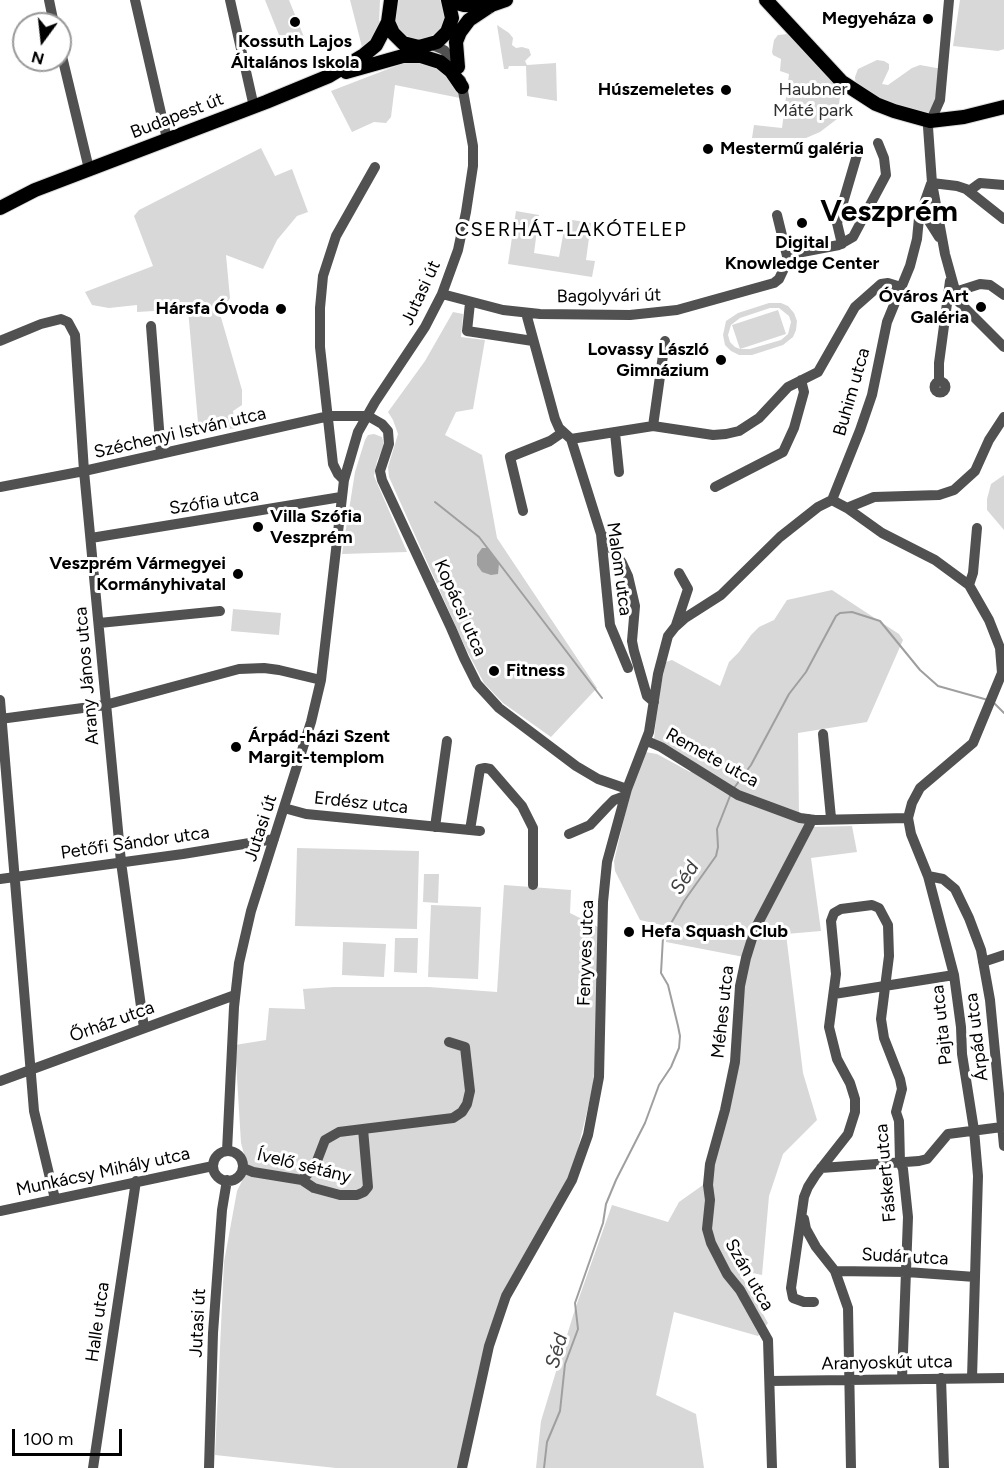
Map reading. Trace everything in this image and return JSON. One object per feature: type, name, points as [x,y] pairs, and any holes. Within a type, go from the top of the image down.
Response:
[{"type":"main road","name":"Budapest út","points":[[0,208],[35,190],[329,76],[376,45],[388,22],[391,0]]},
{"type":"main road","points":[[432,45],[449,27],[506,0]]},
{"type":"main road","points":[[766,0],[842,82],[876,104],[930,121],[964,117],[1004,107]]},
{"type":"main road","points":[[448,1],[464,5],[490,6]]},
{"type":"main road","points":[[448,1],[452,12],[449,27]]},
{"type":"main road","points":[[458,67],[456,42],[460,32],[469,20],[490,6]]},
{"type":"main road","points":[[388,22],[393,33],[403,43]]},
{"type":"main road","name":"Budapest út","points":[[364,55],[403,43],[419,47],[432,45]]},
{"type":"main road","points":[[329,76],[404,56],[421,56],[440,62],[451,71],[462,87]]},
{"type":"street","points":[[135,0],[167,139]]},
{"type":"street","points":[[230,0],[254,107]]},
{"type":"street","points":[[949,0],[939,100],[928,131],[932,183],[926,216],[945,254],[958,301],[1004,347]]},
{"type":"street","name":"Jutasi út","points":[[227,1151],[235,995],[247,927],[311,722],[321,680],[344,480],[358,432],[442,294],[458,250],[463,227],[473,166],[472,135],[449,27]]},
{"type":"street","points":[[432,45],[444,50],[458,67]]},
{"type":"street","points":[[66,72],[89,169]]},
{"type":"street","points":[[777,215],[788,260],[797,253],[843,244],[853,237],[886,175],[884,158],[878,143]]},
{"type":"street","points":[[843,244],[837,224],[857,155]]},
{"type":"street","points":[[344,480],[333,465],[319,336],[324,276],[336,236],[375,166]]},
{"type":"street","points":[[932,183],[957,186],[969,191],[1004,219]]},
{"type":"street","points":[[926,216],[932,183]]},
{"type":"street","points":[[969,191],[980,183],[1004,185]]},
{"type":"street","name":"Buhim utca","points":[[832,500],[864,421],[877,374],[887,322],[914,256],[926,216]]},
{"type":"street","name":"Bagolyvári út","points":[[442,294],[470,303],[526,313],[630,315],[677,310],[774,283],[783,274],[788,260]]},
{"type":"street","points":[[939,381],[939,363],[950,275]]},
{"type":"street","points":[[523,512],[510,457],[567,435],[615,433],[653,426],[713,435],[739,431],[759,418],[788,387],[821,369],[860,301],[884,282],[901,287]]},
{"type":"street","points":[[955,292],[980,284],[990,285],[1004,295]]},
{"type":"street","points":[[470,303],[467,331],[533,341]]},
{"type":"street","name":"Malom utca","points":[[526,313],[555,419],[567,435],[601,534],[609,625],[628,668]]},
{"type":"street","name":"Arany János utca","points":[[0,341],[52,320],[61,319],[68,322],[75,335],[84,471],[92,538],[105,705],[121,862],[144,1028]]},
{"type":"street","points":[[151,326],[160,454]]},
{"type":"street","points":[[653,426],[665,341]]},
{"type":"street","points":[[715,487],[783,452],[794,428],[804,392],[804,379]]},
{"type":"street","name":"Széchenyi István utca","points":[[0,487],[84,471],[329,416],[368,416]]},
{"type":"street","name":"Kopácsi utca","points":[[368,416],[382,424],[388,431],[389,444],[380,471],[382,480],[477,684],[500,708],[576,766],[626,793]]},
{"type":"street","points":[[847,508],[874,497],[939,495],[954,490],[975,471],[989,440],[1004,417]]},
{"type":"street","points":[[615,433],[619,472]]},
{"type":"street","name":"Szófia utca","points":[[92,538],[341,497]]},
{"type":"street","points":[[832,500],[847,508],[870,526],[934,560],[969,585],[989,620],[1000,648],[1003,673],[973,743],[920,788],[912,803],[908,818]]},
{"type":"street","name":"Fenyves utca","points":[[462,1468],[489,1346],[506,1296],[572,1180],[588,1135],[599,1077],[604,886],[607,862],[626,793],[646,741],[668,636],[676,626],[721,595],[780,537],[818,507],[832,500]]},
{"type":"street","points":[[969,585],[973,573],[977,528]]},
{"type":"street","points":[[601,534],[622,563],[628,576],[635,606],[632,641],[634,651],[647,696],[654,702]]},
{"type":"street","points":[[676,626],[688,590],[679,573]]},
{"type":"street","points":[[99,622],[220,611]]},
{"type":"street","points":[[1,719],[105,705],[239,669],[271,669],[321,680]]},
{"type":"street","points":[[0,700],[34,1111],[55,1199]]},
{"type":"street","points":[[823,734],[831,818]]},
{"type":"street","points":[[435,827],[447,741]]},
{"type":"street","name":"Remete utca","points":[[646,741],[661,747],[734,793],[809,819],[908,818]]},
{"type":"street","name":"Erdész utca","points":[[285,808],[306,814],[475,831],[480,769],[490,769],[522,806],[532,828],[534,885]]},
{"type":"street","points":[[569,834],[590,825],[614,800],[626,793]]},
{"type":"street","name":"Pajta utca","points":[[908,818],[911,834],[928,876],[954,975],[962,1054],[974,1130],[978,1176],[972,1378]]},
{"type":"street","name":"Méhes utca","points":[[708,1185],[710,1164],[735,1062],[740,986],[746,958],[755,929],[810,824],[809,819]]},
{"type":"street","name":"Petőfi Sándor utca","points":[[0,879],[274,839]]},
{"type":"street","name":"Árpád utca","points":[[928,876],[943,879],[955,889],[977,937],[991,1010],[1004,1146]]},
{"type":"street","name":"Fáskert utca","points":[[834,994],[836,974],[831,921],[834,913],[841,909],[872,905],[879,908],[888,925],[890,941],[881,1019],[882,1028],[902,1089],[896,1112],[899,1121],[900,1162],[903,1169],[908,1217],[902,1379]]},
{"type":"street","points":[[983,962],[1004,955]]},
{"type":"street","points":[[814,1302],[804,1302],[793,1298],[791,1288],[804,1197],[808,1187],[848,1134],[855,1112],[853,1091],[831,1043],[829,1027],[834,994],[954,975]]},
{"type":"street","name":"Őrház utca","points":[[0,1082],[235,995]]},
{"type":"street","name":"Ívelő sétány","points":[[302,1180],[315,1166],[326,1140],[339,1132],[453,1118],[462,1112],[467,1104],[470,1091],[465,1047],[448,1041]]},
{"type":"street","points":[[822,1168],[927,1159],[948,1134],[1002,1127]]},
{"type":"street","name":"Ívelő sétány","points":[[243,1168],[253,1172],[302,1180],[314,1188],[340,1196],[357,1195],[368,1187],[363,1129]]},
{"type":"street","points":[[227,1151],[238,1156],[243,1168],[237,1177],[227,1180],[216,1174],[213,1166],[216,1157],[227,1151]]},
{"type":"street","name":"Munkácsy Mihály utca","points":[[0,1211],[213,1166]]},
{"type":"street","name":"Jutasi út","points":[[209,1468],[213,1333],[222,1210],[227,1180]]},
{"type":"street","name":"Halle utca","points":[[93,1468],[136,1181]]},
{"type":"street","name":"Szán utca","points":[[708,1185],[710,1200],[707,1229],[711,1242],[727,1274],[740,1290],[768,1340],[772,1468]]},
{"type":"street","points":[[803,1213],[806,1229],[816,1247],[835,1271],[847,1303],[850,1468]]},
{"type":"street","name":"Sudár utca","points":[[835,1271],[906,1272],[975,1277]]},
{"type":"street","points":[[940,1378],[944,1468]]},
{"type":"street","name":"Aranyoskút utca","points":[[770,1381],[1004,1378]]},
{"type":"green space","points":[[265,0],[289,0],[304,37],[283,45]]},
{"type":"green space","points":[[350,0],[380,0],[379,24],[376,34],[362,47]]},
{"type":"green space","points":[[399,0],[440,0],[445,16],[439,31],[425,39],[415,40],[402,33],[395,17]]},
{"type":"green space","points":[[960,0],[1004,0],[1004,49],[998,51],[953,46]]},
{"type":"green space","points":[[497,25],[509,33],[513,38],[512,45],[516,48],[529,49],[531,55],[525,61],[527,65],[556,63],[557,101],[527,96],[526,66],[509,66],[508,69],[504,69]]},
{"type":"green space","name":"Haubner Máté park","points":[[788,34],[842,82],[837,119],[820,132],[806,138],[752,138],[754,125],[782,128],[789,74],[780,71],[781,59],[772,52],[774,40],[778,35]]},
{"type":"green space","points":[[877,60],[889,64],[882,84],[888,85],[920,65],[942,69],[930,121],[856,92],[855,77],[858,69]]},
{"type":"green space","points":[[409,61],[446,67],[465,99],[395,85],[391,117],[386,123],[374,122],[352,132],[331,91]]},
{"type":"green space","points":[[261,148],[275,176],[292,169],[308,212],[297,216],[277,240],[263,269],[226,255],[230,298],[220,314],[242,390],[242,405],[233,411],[236,428],[199,434],[188,309],[137,312],[137,305],[109,308],[92,305],[85,292],[153,266],[134,216],[139,210]]},
{"type":"green space","points":[[516,211],[539,215],[534,253],[559,257],[566,219],[591,223],[586,260],[595,261],[592,277],[508,264]]},
{"type":"green space","points":[[769,303],[781,303],[788,306],[794,313],[797,321],[796,330],[793,337],[783,345],[752,355],[739,355],[725,345],[723,335],[726,321],[738,313]],"holes":[[[770,308],[779,308],[789,316],[791,322],[788,334],[781,340],[750,349],[735,347],[728,335],[731,325],[740,318]]]},
{"type":"green space","points":[[778,310],[786,334],[740,349],[732,325]]},
{"type":"green space","points":[[453,312],[463,314],[461,337],[485,340],[473,409],[456,412],[445,435],[482,455],[497,538],[597,688],[551,737],[503,703],[484,683],[466,649],[389,477],[388,467],[398,434],[388,412],[425,361]]},
{"type":"green space","points":[[374,434],[382,437],[384,445],[374,476],[407,552],[342,554],[355,472],[365,440],[368,435]]},
{"type":"green space","points":[[1004,475],[1004,530],[987,510],[987,499],[991,484]]},
{"type":"green space","points":[[832,590],[899,634],[903,640],[867,722],[798,733],[799,817],[810,827],[852,826],[857,852],[811,858],[821,931],[786,934],[803,1073],[817,1120],[783,1154],[769,1196],[762,1275],[738,1270],[768,1323],[758,1336],[674,1312],[656,1395],[696,1414],[704,1468],[536,1468],[541,1421],[575,1309],[612,1205],[668,1222],[679,1202],[710,1180],[727,1108],[744,957],[666,942],[666,926],[640,920],[615,871],[614,861],[631,789],[645,752],[657,754],[690,772],[695,764],[654,739],[658,699],[666,662],[672,660],[720,686],[729,662],[759,627],[774,620],[787,600]]},
{"type":"green space","points":[[233,609],[281,613],[279,635],[231,631]]},
{"type":"green space","points":[[297,848],[419,851],[417,929],[295,926]]},
{"type":"green space","points":[[424,874],[439,874],[438,903],[423,902]]},
{"type":"green space","points":[[504,885],[571,890],[570,913],[600,928],[602,962],[593,1087],[573,1169],[513,1280],[458,1468],[336,1468],[215,1455],[224,1262],[237,1191],[248,1169],[241,1143],[235,1045],[266,1040],[269,1008],[305,1009],[303,989],[429,987],[497,992]]},
{"type":"green space","points":[[431,905],[481,907],[478,979],[428,977]]},
{"type":"green space","points":[[395,938],[418,938],[417,973],[394,972]]},
{"type":"green space","points":[[343,942],[386,944],[384,977],[342,975]]},
{"type":"shaded area","points":[[482,548],[488,548],[499,563],[498,574],[491,575],[482,572],[477,565],[477,555]]},
{"type":"waterway","points":[[435,502],[479,537],[602,698]]},
{"type":"waterway","name":"Séd","points":[[734,788],[751,765],[789,694],[806,672],[836,616],[840,613],[852,612],[880,621],[920,670],[938,686],[988,700]]},
{"type":"waterway","name":"Séd","points":[[993,702],[1004,713]]},
{"type":"waterway","name":"Séd","points":[[544,1468],[547,1442],[560,1411],[565,1364],[578,1329],[575,1303],[603,1223],[606,1204],[645,1123],[659,1085],[671,1067],[679,1048],[678,1026],[668,985],[661,973],[663,937],[684,901],[716,856],[717,829],[730,796]]},
{"type":"place","name":"Megyeháza","points":[[928,19]]},
{"type":"place","name":"Kossuth Lajos Általános Iskola","points":[[295,22]]},
{"type":"place","name":"Húszemeletes","points":[[726,90]]},
{"type":"place","name":"Mestermű galéria","points":[[708,149]]},
{"type":"place","name":"Digital Knowledge Center","points":[[802,223]]},
{"type":"place","name":"Óváros Art Galéria","points":[[981,307]]},
{"type":"place","name":"Hársfa Óvoda","points":[[281,309]]},
{"type":"place","name":"Lovassy László Gimnázium","points":[[721,360]]},
{"type":"place","name":"Villa Szófia Veszprém","points":[[258,527]]},
{"type":"place","name":"Veszprém Vármegyei Kormányhivatal","points":[[238,574]]},
{"type":"place","name":"Fitness","points":[[494,671]]},
{"type":"place","name":"Árpád-házi Szent Margit-templom","points":[[236,747]]},
{"type":"place","name":"Hefa Squash Club","points":[[629,932]]},
{"type":"district","name":"Veszprém","points":[[889,212]]},
{"type":"district","name":"CSERHÁT-LAKÓTELEP","points":[[571,230]]}]
